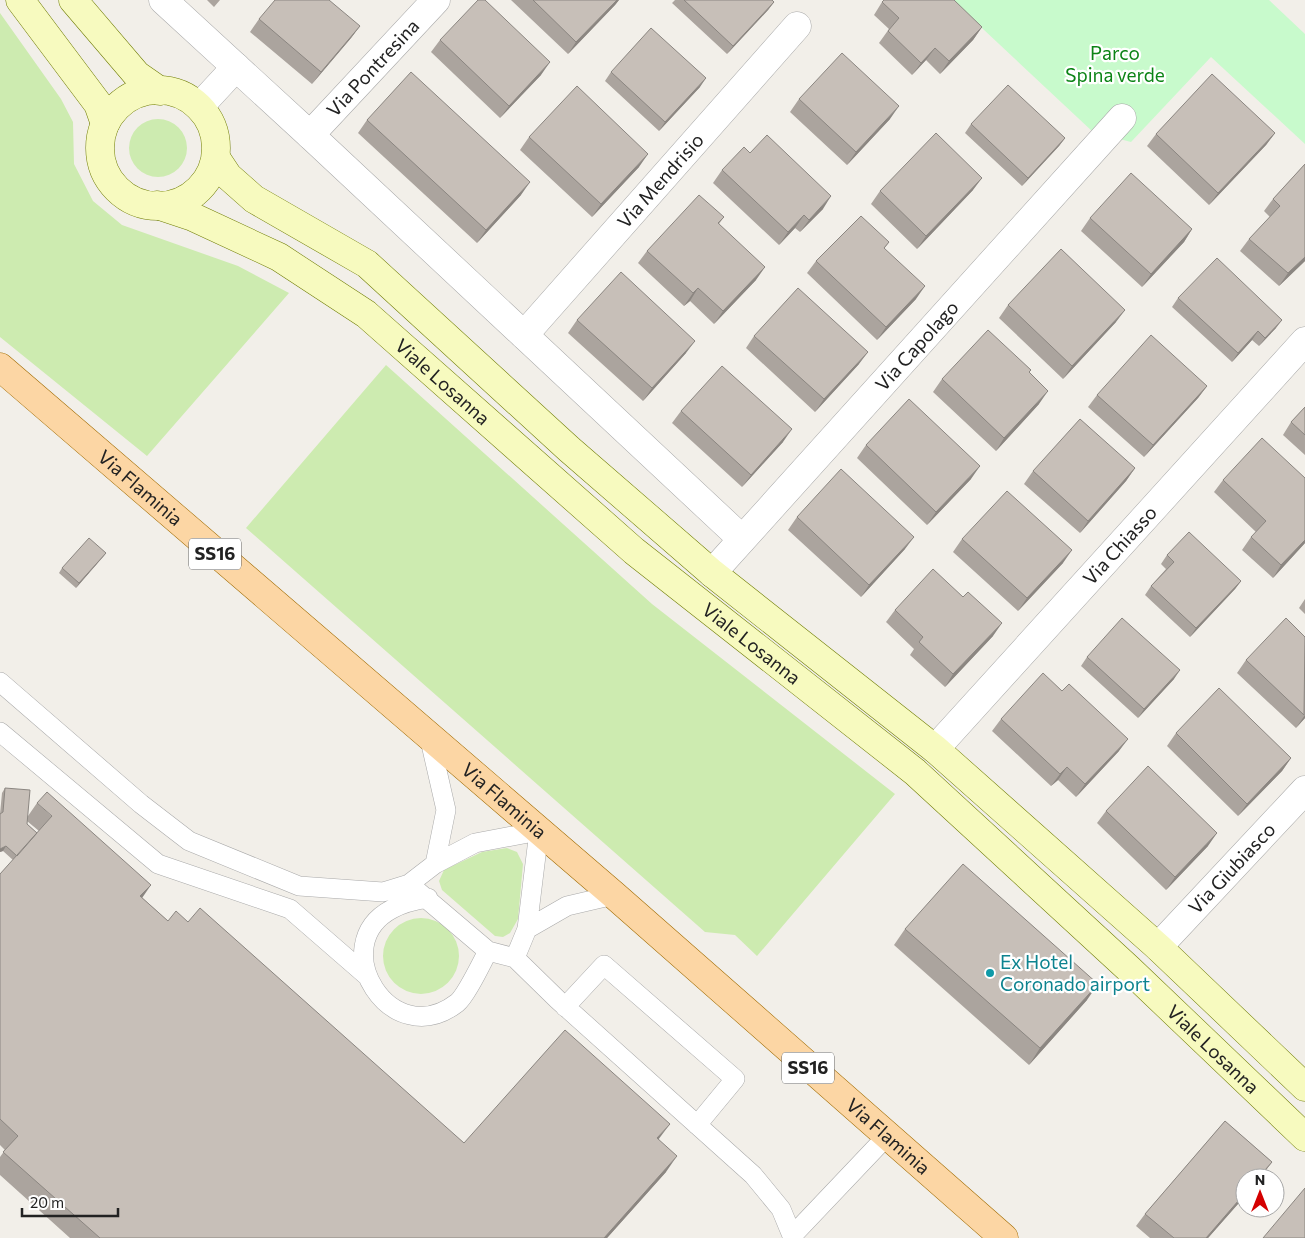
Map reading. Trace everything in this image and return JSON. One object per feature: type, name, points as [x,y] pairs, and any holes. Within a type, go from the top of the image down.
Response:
[{"type":"main road","points":[[20,0],[98,104],[105,124]]},
{"type":"main road","name":"Viale Losanna","points":[[73,0],[113,50],[137,75],[160,90]]},
{"type":"main road","name":"Viale Losanna","points":[[160,90],[184,96],[199,107],[210,122],[216,140],[216,158],[210,174],[200,189],[185,200],[168,205],[150,206],[132,201],[118,190],[107,176],[101,159],[100,142],[105,124],[114,109],[129,98],[146,91],[160,90]]},
{"type":"main road","name":"Viale Losanna","points":[[216,158],[228,176],[254,199],[367,264],[569,449],[712,573],[935,749],[1158,947],[1305,1087]]},
{"type":"main road","name":"Viale Losanna","points":[[157,205],[217,227],[279,258],[366,314],[634,551],[915,772],[1129,969],[1305,1137]]},
{"type":"main road","name":"Via Flaminia","points":[[0,368],[430,740],[539,831],[886,1137],[1004,1238]]},
{"type":"street","points":[[163,0],[742,539]]},
{"type":"street","name":"Via Pontresina","points":[[310,135],[436,0]]},
{"type":"street","name":"Via Mendrisio","points":[[524,335],[797,26]]},
{"type":"street","points":[[199,107],[236,67]]},
{"type":"street","name":"Via Capolago","points":[[712,573],[1122,118]]},
{"type":"street","name":"Via Chiasso","points":[[935,749],[1305,341]]},
{"type":"street","name":"Via Giubiasco","points":[[1158,947],[1305,790]]},
{"type":"lane","points":[[0,682],[141,804],[188,841],[299,886],[383,892],[410,884],[435,864],[475,843],[539,831],[527,929],[515,958]]},
{"type":"lane","points":[[0,732],[158,864],[290,909],[366,975]]},
{"type":"lane","points":[[430,740],[446,810],[435,864]]},
{"type":"lane","points":[[410,884],[488,951],[515,958],[565,1007],[753,1175],[781,1209],[793,1237],[886,1137]]},
{"type":"lane","points":[[527,929],[567,906],[614,896]]},
{"type":"lane","points":[[428,898],[408,902],[390,909],[376,922],[367,938],[363,957],[366,975],[374,992],[388,1005],[405,1013],[424,1016],[442,1011],[458,1002],[488,951]]},
{"type":"lane","points":[[565,1007],[604,965],[735,1079],[697,1125]]},
{"type":"green space","name":"Parco Spina verde","points":[[952,0],[1269,0],[1305,34],[1305,144],[1211,57],[1131,142],[1093,132]]},
{"type":"green space","points":[[0,13],[61,99],[73,122],[74,164],[93,201],[122,225],[238,266],[289,293],[147,456],[0,337]]},
{"type":"green space","points":[[152,119],[164,119],[179,127],[187,142],[187,154],[179,169],[164,177],[152,177],[137,169],[129,154],[129,142],[137,127]]},
{"type":"green space","points":[[386,365],[652,604],[895,794],[757,956],[735,935],[705,932],[246,528]]},
{"type":"green space","points":[[507,848],[517,852],[523,864],[518,919],[510,933],[503,937],[495,936],[442,890],[439,881],[444,870],[482,852]]},
{"type":"green space","points":[[421,918],[435,921],[448,929],[456,942],[459,956],[456,970],[448,983],[435,991],[421,994],[407,991],[394,983],[386,970],[383,956],[386,942],[394,929],[407,921]]},
{"type":"building","points":[[275,0],[329,0],[360,26],[321,72],[259,19]]},
{"type":"building","points":[[478,0],[485,0],[550,62],[509,106],[440,40]]},
{"type":"building","points":[[533,0],[617,0],[576,42]]},
{"type":"building","points":[[684,0],[772,0],[774,2],[733,46]]},
{"type":"building","points":[[884,0],[954,0],[982,27],[949,61],[935,48],[921,63],[888,31],[899,18],[882,2]]},
{"type":"building","points":[[651,28],[706,78],[665,122],[611,72]]},
{"type":"building","points":[[842,53],[899,106],[856,152],[799,99]]},
{"type":"building","points":[[411,72],[530,182],[486,230],[367,120]]},
{"type":"building","points":[[1212,74],[1275,133],[1218,193],[1156,134]]},
{"type":"building","points":[[1008,85],[1065,138],[1028,178],[971,124]]},
{"type":"building","points":[[577,86],[648,154],[601,204],[529,137]]},
{"type":"building","points":[[936,133],[982,178],[926,236],[880,191]]},
{"type":"building","points":[[767,135],[831,196],[809,220],[804,215],[788,232],[722,170],[744,147],[750,153]]},
{"type":"building","points":[[1305,164],[1305,257],[1288,273],[1249,239],[1280,206],[1273,199]]},
{"type":"building","points":[[1131,173],[1192,229],[1151,274],[1090,218]]},
{"type":"building","points":[[699,195],[724,217],[718,223],[765,267],[723,311],[698,288],[693,293],[647,251]]},
{"type":"building","points":[[861,216],[889,242],[884,248],[925,286],[886,327],[816,261]]},
{"type":"building","points":[[1061,249],[1125,310],[1072,366],[1008,305]]},
{"type":"building","points":[[1217,258],[1282,320],[1265,338],[1258,331],[1238,353],[1178,298]]},
{"type":"building","points":[[621,272],[695,341],[652,388],[577,320]]},
{"type":"building","points":[[798,288],[868,352],[824,399],[754,336]]},
{"type":"building","points":[[988,330],[1031,370],[1029,372],[1048,391],[1004,438],[942,379]]},
{"type":"building","points":[[1151,335],[1207,386],[1153,445],[1097,395]]},
{"type":"building","points":[[722,366],[792,429],[751,475],[681,411]]},
{"type":"building","points":[[909,399],[980,466],[936,512],[866,445]]},
{"type":"building","points":[[1305,407],[1305,435],[1291,422]]},
{"type":"building","points":[[1080,419],[1135,468],[1088,521],[1033,471]]},
{"type":"building","points":[[1262,438],[1305,478],[1305,540],[1281,565],[1251,537],[1266,521],[1223,480]]},
{"type":"building","points":[[841,469],[914,537],[869,585],[797,517]]},
{"type":"building","points":[[1007,491],[1072,550],[1027,598],[962,539]]},
{"type":"building","points":[[1189,532],[1241,581],[1196,628],[1151,586],[1174,562],[1167,555]]},
{"type":"building","points":[[89,538],[106,553],[79,583],[62,568]]},
{"type":"building","points":[[933,569],[963,597],[968,592],[1002,623],[953,674],[919,642],[923,637],[895,610]]},
{"type":"building","points":[[1122,618],[1180,670],[1144,709],[1087,657]]},
{"type":"building","points":[[1286,618],[1305,637],[1304,715],[1246,660]]},
{"type":"building","points":[[1043,673],[1062,691],[1069,684],[1128,739],[1085,784],[1067,767],[1060,774],[1001,719]]},
{"type":"building","points":[[1219,688],[1291,758],[1247,804],[1176,733]]},
{"type":"building","points":[[1148,766],[1217,833],[1175,877],[1106,811]]},
{"type":"building","points":[[5,788],[30,790],[27,824],[37,833],[17,856],[6,846],[0,849],[0,814],[3,812]]},
{"type":"building","points":[[47,792],[151,885],[140,896],[168,921],[176,911],[188,922],[200,908],[464,1143],[565,1030],[670,1124],[657,1138],[677,1156],[604,1238],[100,1238],[3,1152],[18,1136],[0,1119],[0,874],[52,816],[37,803]]},
{"type":"building","name":"Ex Hotel Coronado airport","points":[[963,864],[1098,984],[1040,1048],[905,929]]},
{"type":"building","points":[[1225,1121],[1272,1162],[1267,1168],[1235,1168],[1235,1205],[1206,1238],[1174,1238],[1145,1214]]},
{"type":"building","points":[[1305,1188],[1305,1238],[1263,1238],[1280,1218],[1285,1218],[1285,1212]]},
{"type":"place","name":"Ex Hotel Coronado airport","points":[[990,973]]}]
